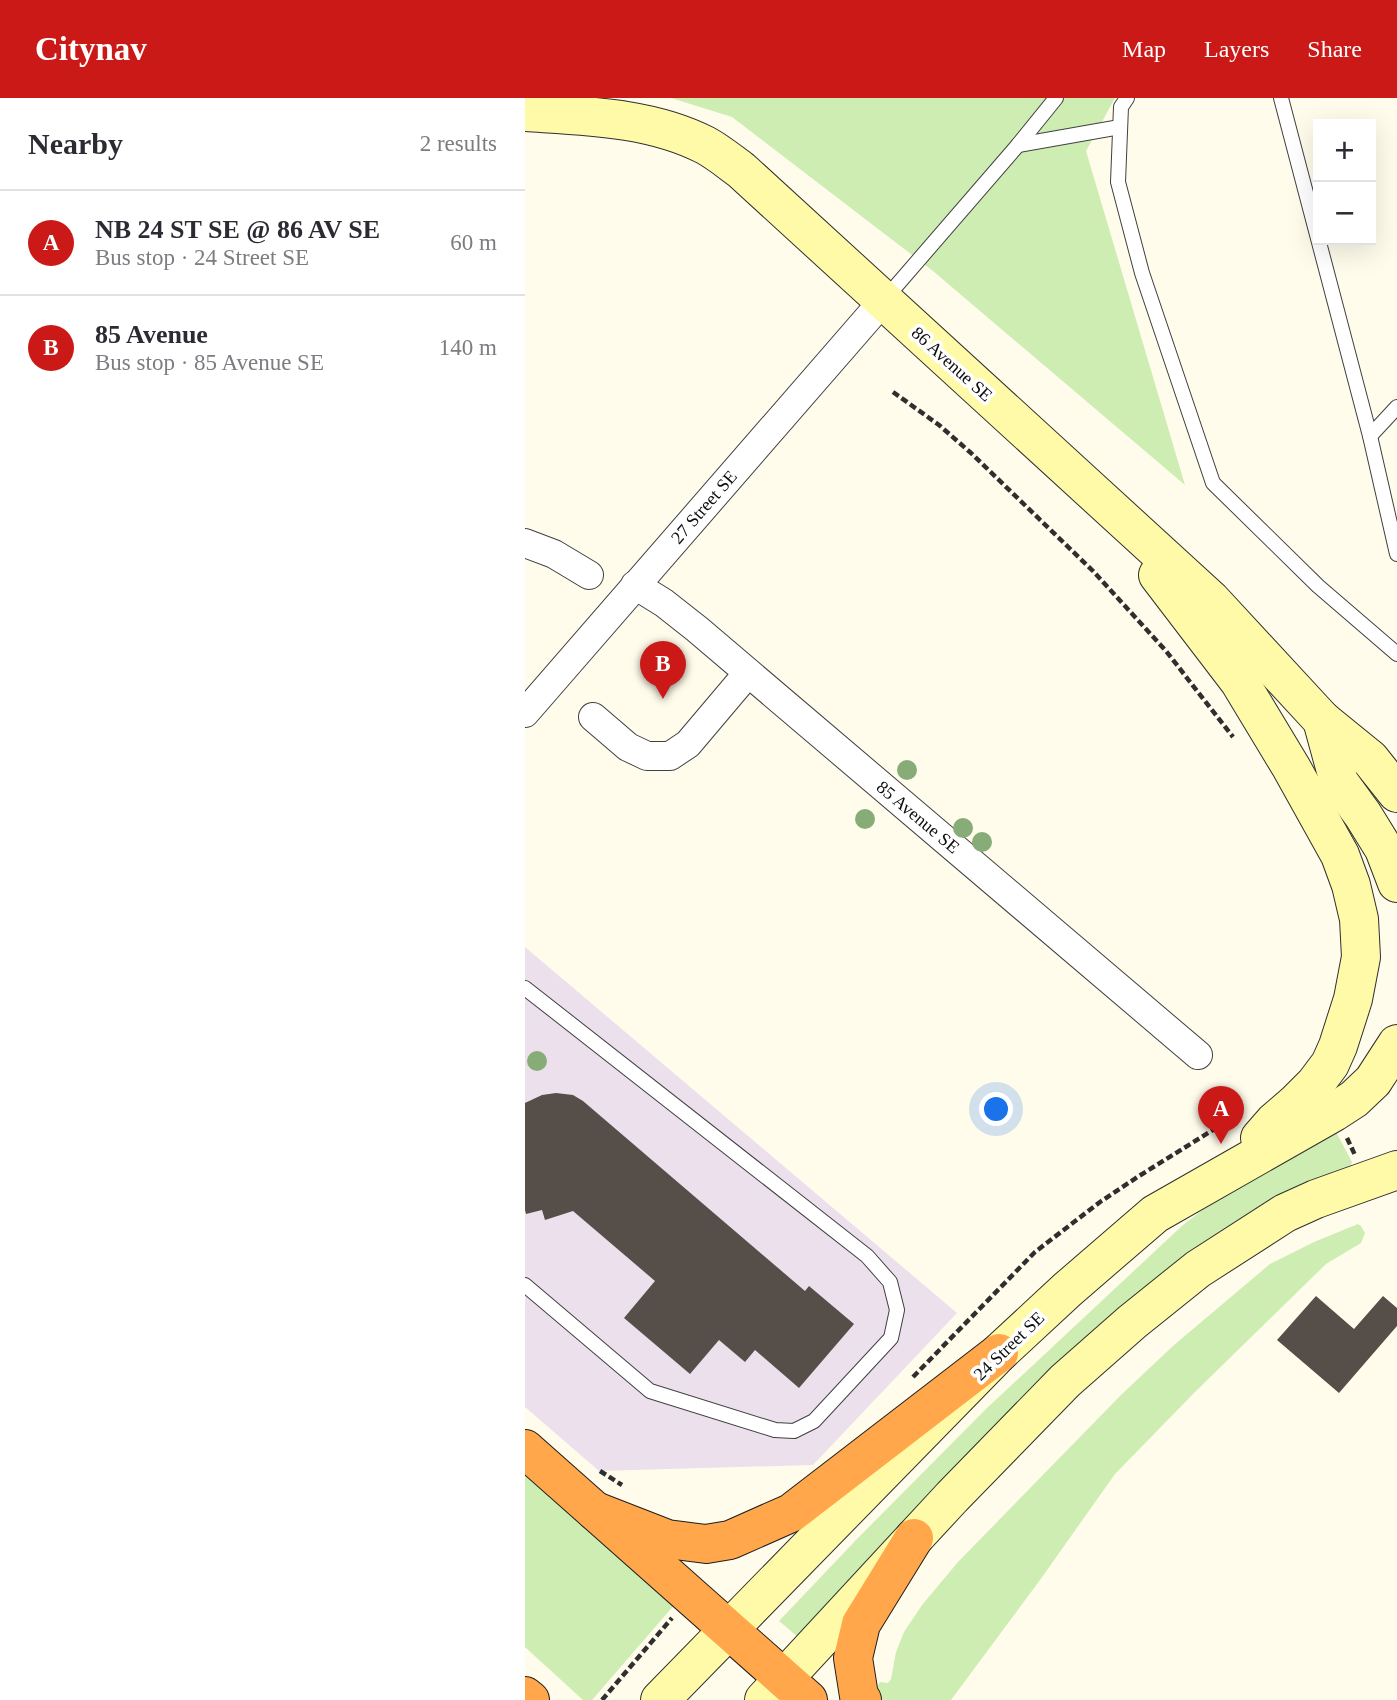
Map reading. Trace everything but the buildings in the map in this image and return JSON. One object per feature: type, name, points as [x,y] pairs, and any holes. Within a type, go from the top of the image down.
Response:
[{"type":"highway","points":[[595,1511],[667,1539],[706,1544],[730,1540],[791,1513],[999,1353]]},
{"type":"highway","points":[[525,1449],[730,1629],[785,1693]]},
{"type":"highway","points":[[862,1700],[853,1658],[862,1624],[914,1538]]},
{"type":"highway","points":[[525,1696],[530,1700]]},
{"type":"main road","name":"86 Avenue SE","points":[[525,112],[594,116],[663,128],[707,146],[741,170],[1211,600],[1322,720],[1370,759],[1397,793]]},
{"type":"main road","points":[[1097,495],[1239,681],[1340,855],[1359,919],[1361,957],[1353,999],[1338,1046],[1315,1084],[1274,1122],[1236,1167]]},
{"type":"main road","name":"86 Avenue SE","points":[[1322,720],[1339,782],[1384,849],[1397,883]]},
{"type":"main road","name":"24 Street SE","points":[[660,1700],[999,1353],[1068,1289],[1155,1214],[1354,1099],[1373,1081],[1397,1044]]},
{"type":"main road","points":[[785,1693],[914,1538],[1065,1381],[1132,1322],[1198,1269],[1285,1213],[1397,1170]]},
{"type":"street","name":"27 Street SE","points":[[525,713],[883,301]]},
{"type":"street","points":[[525,543],[554,554],[589,575]]},
{"type":"street","name":"85 Avenue SE","points":[[635,585],[664,603],[748,673],[1198,1055]]},
{"type":"street","points":[[593,717],[628,747],[647,756],[670,756],[688,744],[748,673]]},
{"type":"lane","points":[[883,301],[1056,98]]},
{"type":"lane","points":[[1127,98],[1121,107],[1118,182],[1142,273],[1213,483],[1318,586],[1397,654]]},
{"type":"lane","points":[[1281,98],[1370,436],[1397,554]]},
{"type":"lane","points":[[1018,145],[1120,128]]},
{"type":"lane","points":[[1370,436],[1397,407]]},
{"type":"lane","points":[[525,988],[867,1256],[890,1282],[897,1310],[891,1338],[814,1421],[794,1431],[775,1430],[650,1391],[525,1285]]},
{"type":"path","points":[[1345,1133],[1360,1165]]},
{"type":"path","points":[[594,1466],[625,1487]]},
{"type":"path","points":[[601,1700],[676,1613]]},
{"type":"shaded area","points":[[525,947],[957,1313],[813,1465],[599,1471],[525,1407]]},
{"type":"green space","points":[[671,98],[1115,98],[1086,151],[1185,485],[933,271],[732,117]]},
{"type":"green space","points":[[1335,1130],[1352,1162],[1350,1168],[1316,1182],[799,1638],[779,1621],[986,1409],[1183,1225],[1240,1181]]},
{"type":"green space","points":[[1358,1224],[1365,1233],[1361,1243],[1326,1264],[1115,1474],[951,1700],[880,1700],[876,1688],[880,1682],[888,1683],[891,1679],[896,1652],[904,1632],[922,1605],[958,1562],[1121,1395],[1174,1345],[1270,1264]]},
{"type":"green space","points":[[525,1474],[676,1603],[592,1700],[583,1700],[525,1647]]},
{"type":"place","name":"85 Avenue","points":[[663,699]]},
{"type":"place","name":"NB 24 ST SE @ 86 AV SE","points":[[1221,1144]]}]
